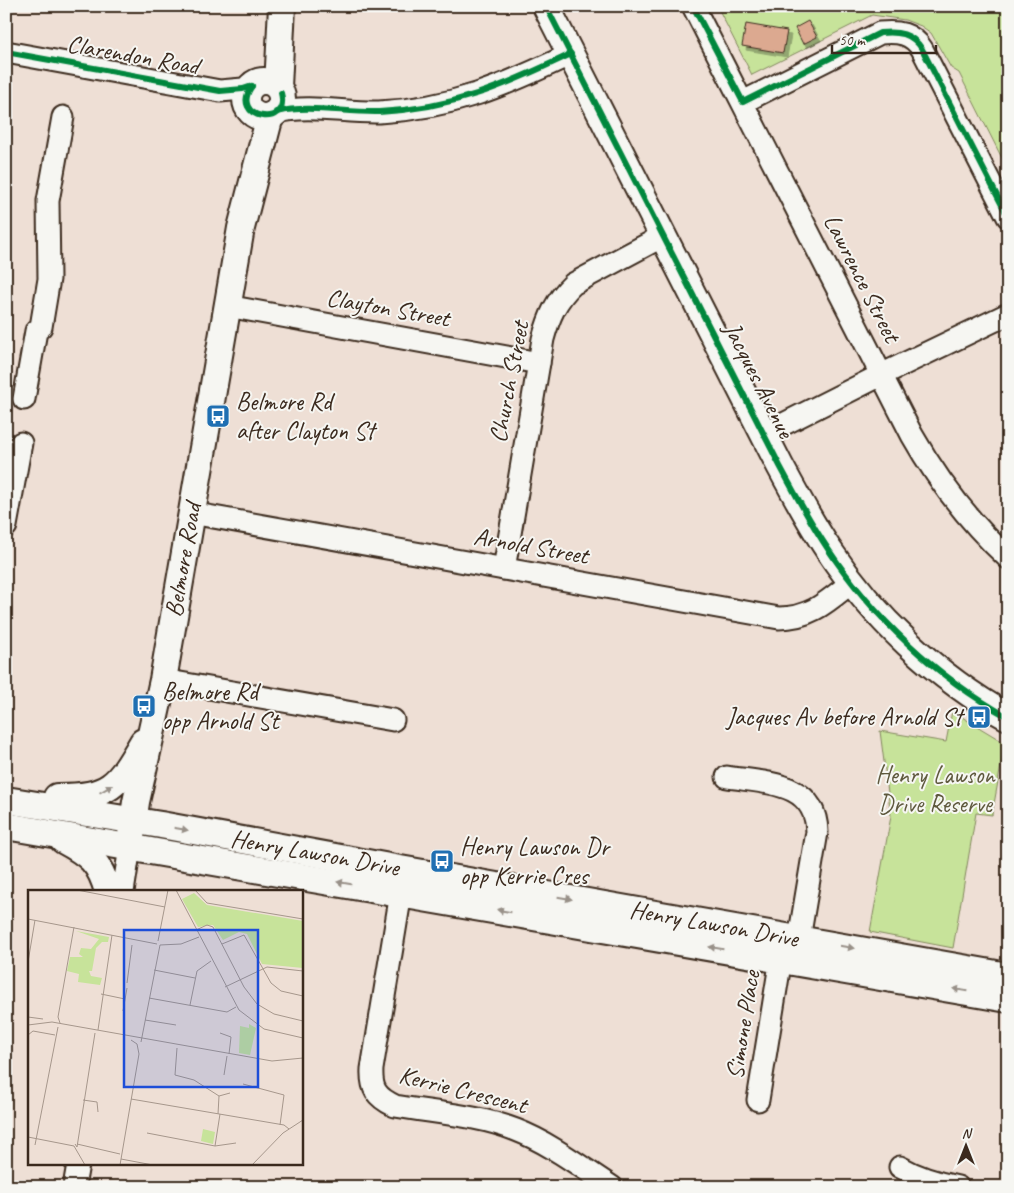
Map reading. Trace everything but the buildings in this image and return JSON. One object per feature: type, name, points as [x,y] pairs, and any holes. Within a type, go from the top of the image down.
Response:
[{"type":"main road","name":"Belmore Road","points":[[264,100],[278,6]]},
{"type":"main road","name":"Belmore Road","points":[[130,847],[133,820],[155,720],[282,6]]},
{"type":"main road","name":"Jacques Avenue","points":[[546,6],[764,434],[802,507],[828,549],[852,582],[889,624],[929,662],[967,692],[1008,718]]},
{"type":"main road","points":[[6,799],[86,796],[106,790],[123,775],[155,720]]},
{"type":"main road","name":"Henry Lawson Drive","points":[[6,799],[1008,976]]},
{"type":"main road","name":"Henry Lawson Drive","points":[[6,826],[781,958],[1008,999]]},
{"type":"main road","points":[[53,834],[75,846],[98,865],[107,890]]},
{"type":"street","name":"Lawrence Street","points":[[694,6],[912,436],[936,475],[964,512],[1008,558]]},
{"type":"street","points":[[743,102],[880,33],[900,32],[910,35],[922,49],[1008,217]]},
{"type":"street","name":"Clarendon Road","points":[[6,52],[264,100],[290,99],[313,108],[378,112],[435,106],[489,91],[571,54]]},
{"type":"street","points":[[24,399],[36,331],[41,327],[48,289],[50,268],[47,225],[48,201],[62,117]]},
{"type":"street","name":"Church Street","points":[[504,569],[539,363],[547,324],[555,307],[564,292],[584,278],[664,236]]},
{"type":"street","name":"Clayton Street","points":[[228,306],[539,363]]},
{"type":"street","points":[[764,434],[1008,314]]},
{"type":"street","points":[[7,522],[21,443]]},
{"type":"street","name":"Arnold Street","points":[[191,513],[779,618],[789,618],[810,612],[821,606],[852,582]]},
{"type":"street","points":[[162,680],[393,720]]},
{"type":"street","points":[[727,777],[783,786],[793,790],[809,803],[814,812],[817,832],[799,939]]},
{"type":"street","name":"Belmore Road","points":[[123,890],[130,847]]},
{"type":"street","name":"Kerrie Crescent","points":[[401,893],[372,1069],[373,1088],[370,1097],[395,1106],[481,1120],[515,1129],[547,1145],[612,1187]]},
{"type":"street","name":"Simone Place","points":[[758,1100],[781,958]]},
{"type":"street","points":[[74,1187],[78,1166]]},
{"type":"street","points":[[900,1167],[925,1180],[958,1187]]},
{"type":"green space","points":[[717,6],[1008,6],[1008,170],[959,73],[951,68],[931,33],[921,26],[905,20],[872,15],[752,75]]},
{"type":"green space","name":"Henry Lawson Drive Reserve","points":[[952,711],[1005,743],[992,815],[976,813],[953,948],[870,932],[891,816],[880,731],[946,742]]},
{"type":"cycle path","points":[[546,6],[780,466],[821,539],[865,598],[908,644],[956,683],[1008,717]]},
{"type":"cycle path","points":[[693,6],[743,102],[880,33],[899,33],[914,39],[922,49],[1008,217]]},
{"type":"cycle path","points":[[6,52],[220,91],[243,89],[252,86]]},
{"type":"cycle path","points":[[276,112],[302,109],[379,112],[431,106],[478,94],[571,54]]},
{"type":"cycle path","points":[[252,86],[247,97],[248,106],[253,112],[261,116],[270,116],[277,112],[282,105],[281,93]]},
{"type":"place","name":"Belmore Rd after Clayton St","points":[[218,416]]},
{"type":"place","name":"Belmore Rd opp Arnold St","points":[[144,706]]},
{"type":"place","name":"Jacques Av before Arnold St","points":[[979,717]]},
{"type":"place","name":"Henry Lawson Dr opp Kerrie Cres","points":[[442,861]]}]
